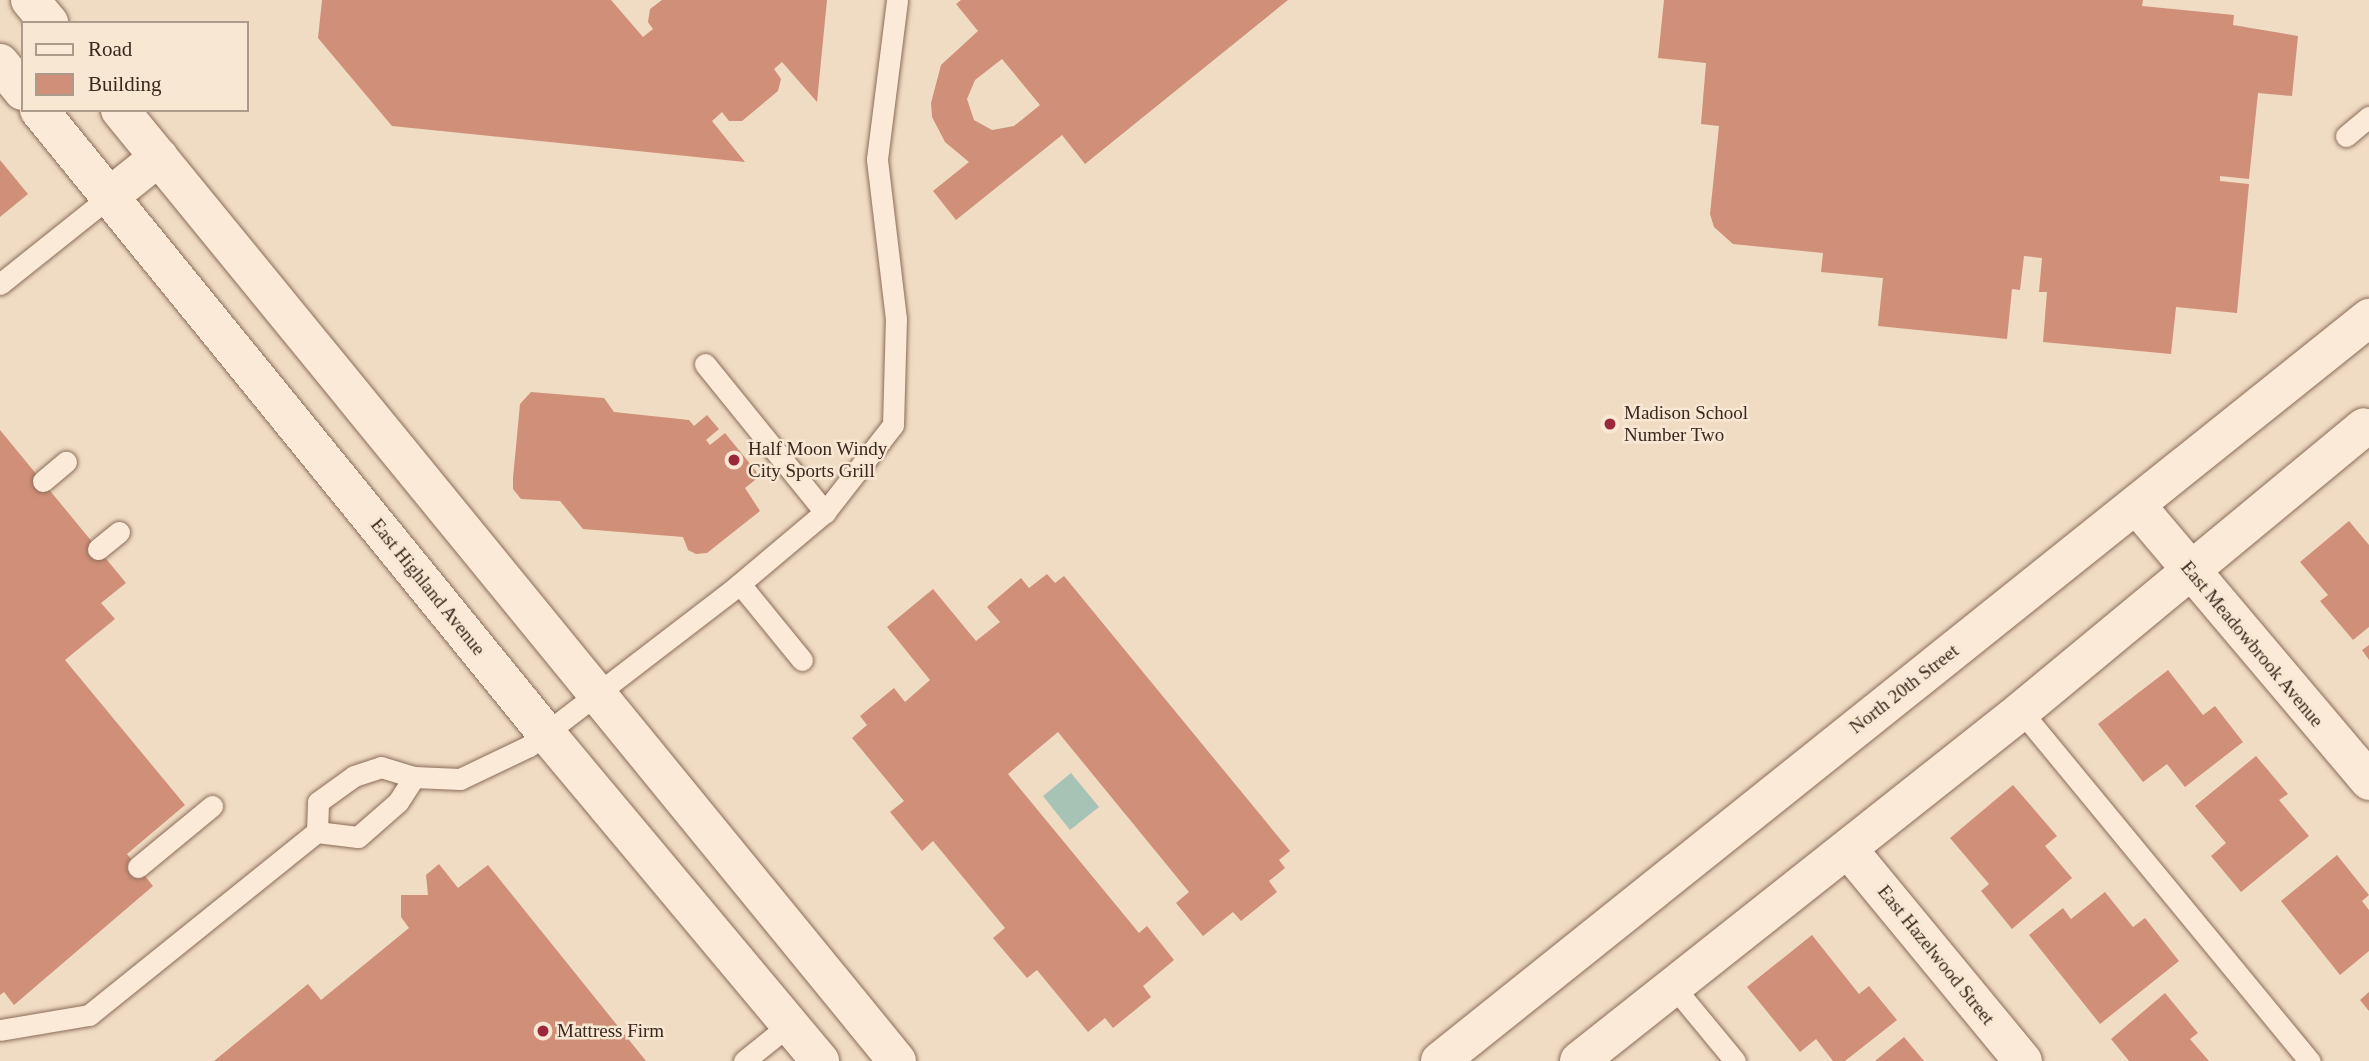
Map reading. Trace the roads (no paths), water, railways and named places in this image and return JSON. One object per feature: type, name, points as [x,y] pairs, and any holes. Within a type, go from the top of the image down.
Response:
[{"type":"street","points":[[30,0],[47,21]]},
{"type":"street","points":[[0,63],[21,89]]},
{"type":"street","name":"East Highland Avenue","points":[[41,112],[545,732],[820,1061]]},
{"type":"street","points":[[122,112],[600,693],[897,1061]]},
{"type":"street","points":[[109,197],[159,157]]},
{"type":"street","name":"North 20th Street","points":[[1446,1059],[2369,318]]},
{"type":"street","points":[[1579,1061],[2021,711],[2367,430]]},
{"type":"street","name":"East Meadowbrook Avenue","points":[[2137,506],[2369,781]]},
{"type":"street","name":"East Hazelwood Street","points":[[1848,849],[2023,1061]]},
{"type":"lane","points":[[317,832],[318,802],[354,776],[380,767],[414,777],[460,779],[517,753],[600,693],[740,584],[825,512],[893,425],[896,319],[877,159],[897,0]]},
{"type":"lane","points":[[2346,136],[2369,117]]},
{"type":"lane","points":[[0,284],[109,197]]},
{"type":"lane","points":[[705,364],[825,512]]},
{"type":"lane","points":[[43,481],[66,462]]},
{"type":"lane","points":[[99,549],[119,532]]},
{"type":"lane","points":[[740,584],[802,660]]},
{"type":"lane","points":[[2021,711],[2310,1061]]},
{"type":"lane","points":[[0,1030],[89,1015],[317,832],[358,837],[398,802],[414,777]]},
{"type":"lane","points":[[138,867],[212,806]]},
{"type":"lane","points":[[1674,986],[1735,1061]]},
{"type":"lane","points":[[744,1061],[790,1024]]},
{"type":"place","name":"Madison School Number Two","points":[[1610,424]]},
{"type":"place","name":"Half Moon Windy City Sports Grill","points":[[734,460]]},
{"type":"place","name":"Mattress Firm","points":[[543,1031]]}]
